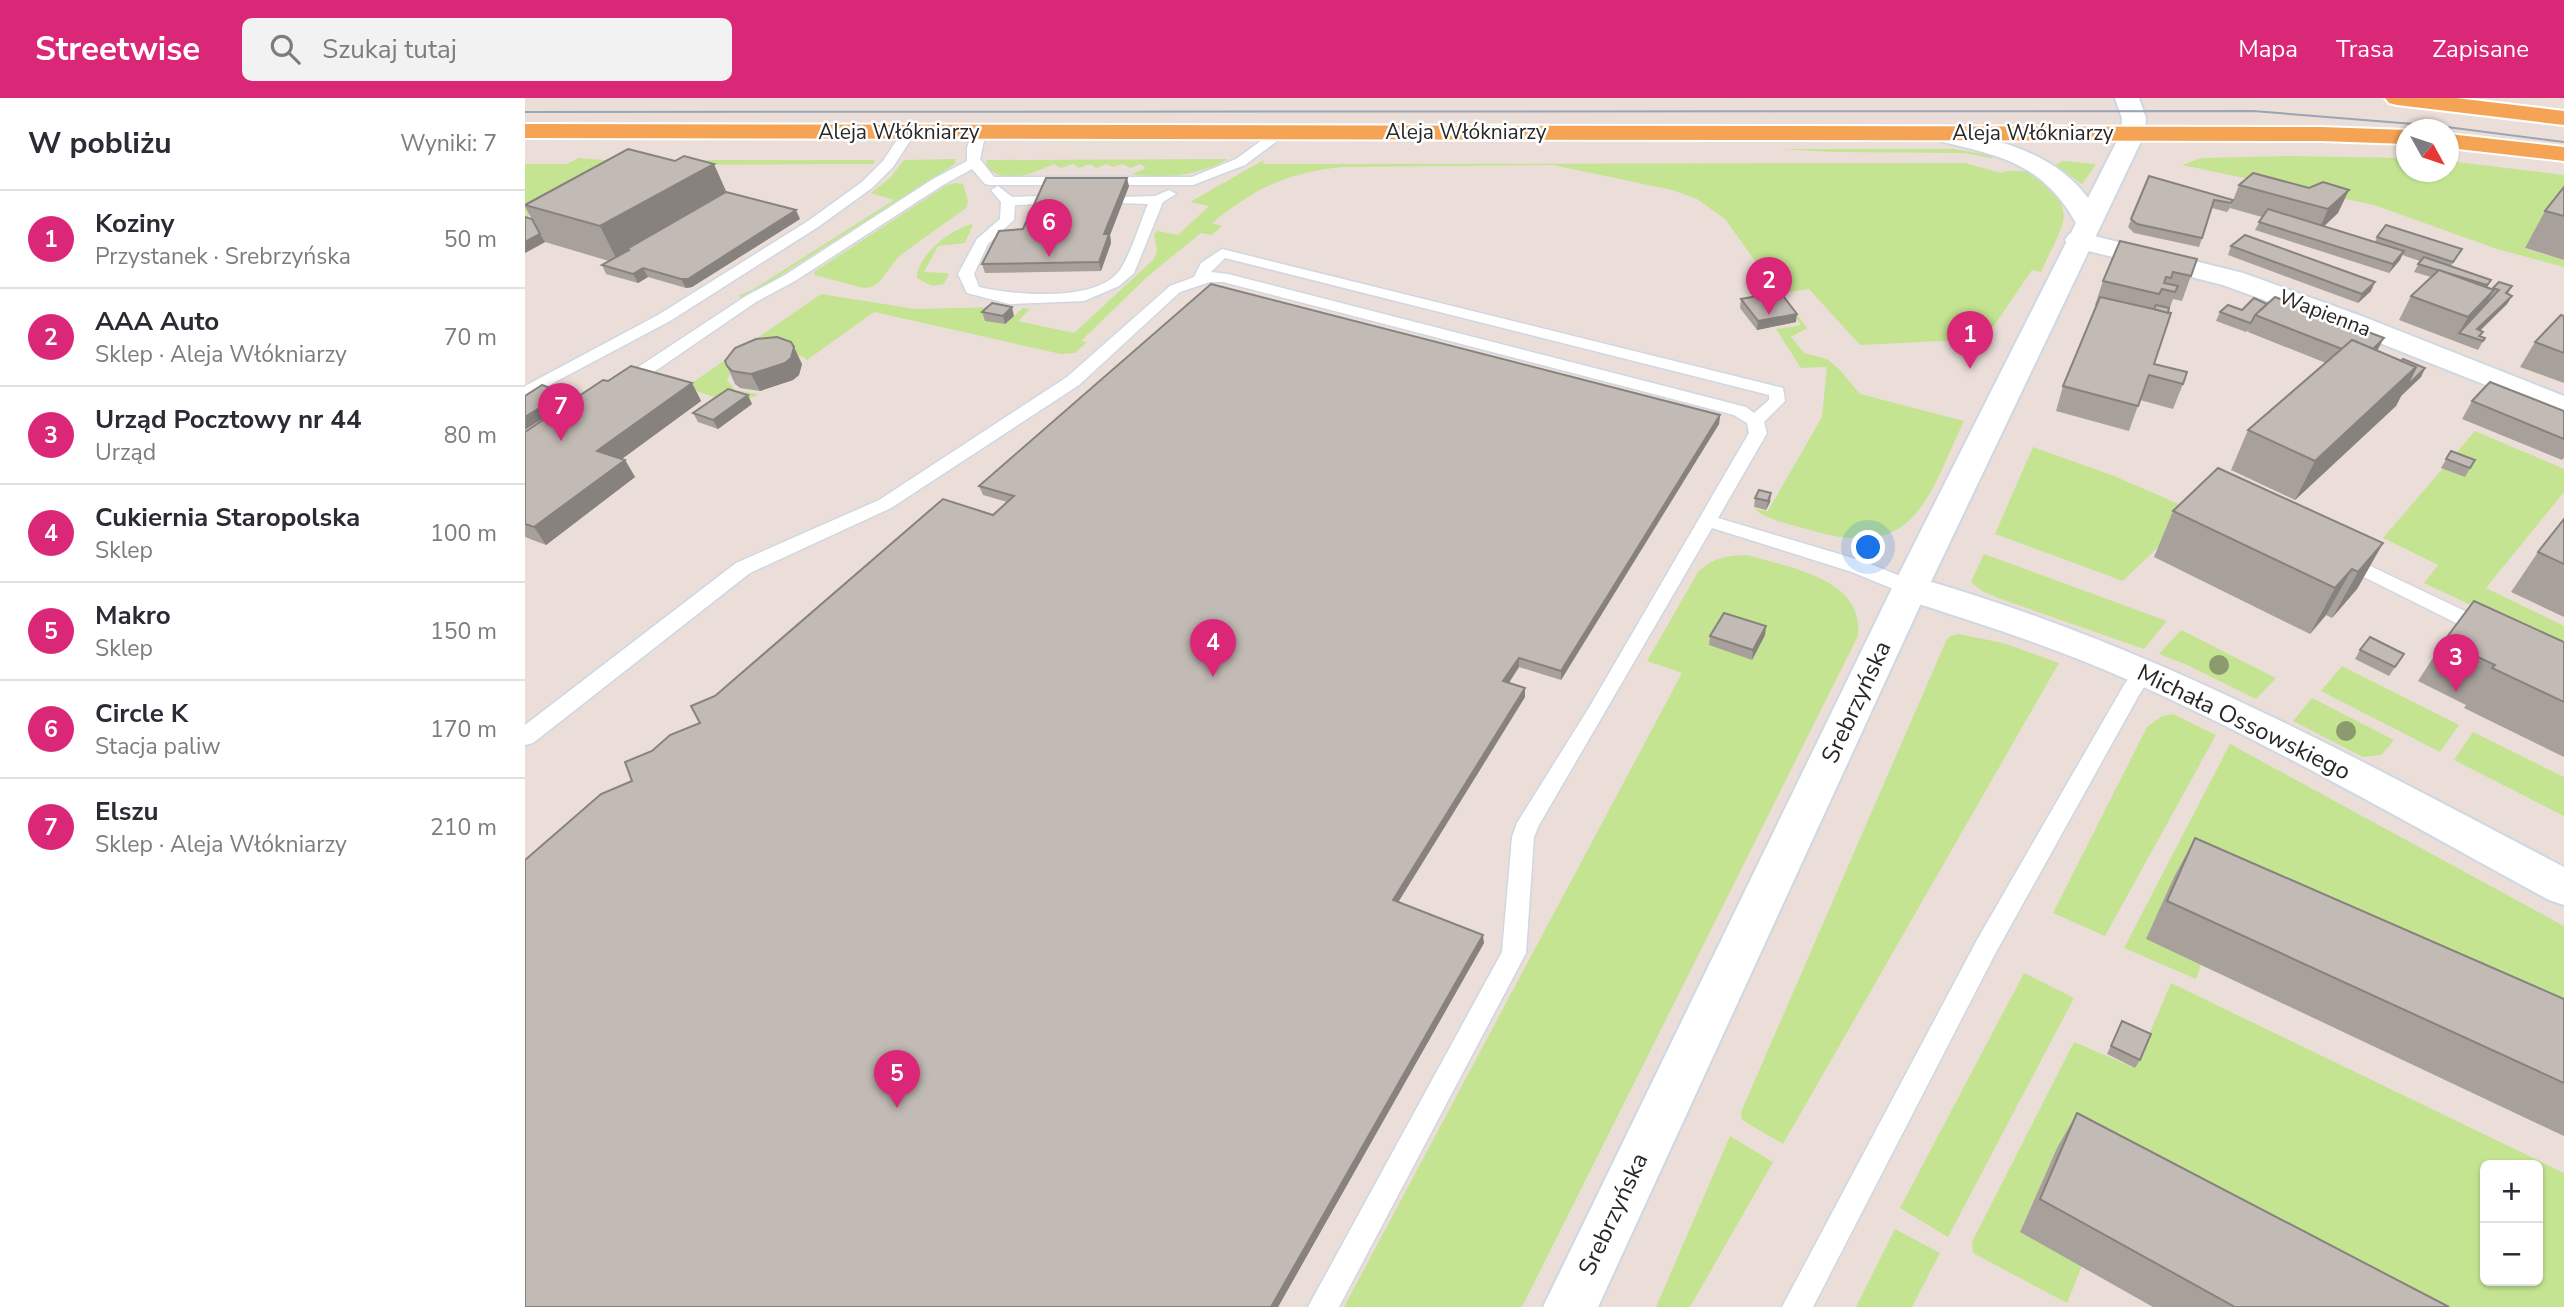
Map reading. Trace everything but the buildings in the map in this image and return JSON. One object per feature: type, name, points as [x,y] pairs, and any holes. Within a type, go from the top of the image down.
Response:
[{"type":"main road","points":[[2127,98],[2133,111],[2133,133]]},
{"type":"main road","points":[[2397,98],[2564,118]]},
{"type":"main road","name":"Aleja Włókniarzy","points":[[525,131],[2133,133],[2396,137]]},
{"type":"main road","name":"Srebrzyńska","points":[[1570,1307],[1910,589],[2133,133]]},
{"type":"main road","points":[[1940,134],[2022,156],[2049,171],[2073,194],[2083,231]]},
{"type":"main road","points":[[2459,142],[2564,154]]},
{"type":"main road","name":"Wapienna","points":[[2083,231],[2233,279],[2354,323],[2564,407]]},
{"type":"main road","name":"Michała Ossowskiego","points":[[1910,589],[2070,641],[2144,671],[2249,719],[2564,887]]},
{"type":"lane","points":[[525,393],[664,317],[813,224],[867,185],[888,164],[909,132]]},
{"type":"lane","points":[[979,132],[971,152],[973,163],[1008,201],[1007,220],[982,242],[966,274],[972,290],[1009,299],[1084,296],[1114,283],[1126,273],[1157,200]]},
{"type":"lane","points":[[1123,201],[1157,200],[1193,181],[1220,174],[1249,158],[1282,132]]},
{"type":"lane","points":[[614,391],[751,299],[790,278],[938,182],[973,163]]},
{"type":"lane","points":[[989,181],[1193,181]]},
{"type":"lane","points":[[1008,201],[1042,200]]},
{"type":"lane","points":[[1201,279],[1212,260],[1222,253],[1230,254],[1777,392],[1777,401],[1755,421]]},
{"type":"lane","points":[[525,737],[724,580],[769,554],[865,514],[918,484],[1073,381],[1175,289],[1201,279],[1223,277],[1739,411],[1755,421],[1758,433],[1597,711],[1528,823],[1523,837],[1514,953],[1323,1307]]},
{"type":"lane","points":[[1706,520],[1859,567],[1910,589]]},
{"type":"lane","points":[[2326,551],[2501,637]]},
{"type":"lane","points":[[1797,1307],[1986,947],[2144,671]]},
{"type":"green space","points":[[1782,149],[1954,149],[1996,156],[1991,158],[1964,153]]},
{"type":"green space","points":[[579,158],[875,160],[873,164],[628,165],[525,218],[525,164],[567,164]]},
{"type":"green space","points":[[2202,158],[2396,158],[2396,182],[2459,182],[2459,162],[2564,175],[2564,197],[2525,249],[2564,260],[2564,267],[2497,249],[2374,205],[2182,165]]},
{"type":"green space","points":[[956,159],[955,164],[745,298],[738,296],[752,290],[894,200],[871,193],[890,178],[904,160]]},
{"type":"green space","points":[[1228,159],[1207,169],[1156,177],[1132,174],[1146,168],[1140,164],[1130,168],[1123,164],[1113,167],[1106,164],[1096,168],[1090,164],[1079,168],[1073,164],[1061,168],[1054,164],[1028,174],[1010,177],[1002,176],[986,166],[987,160]]},
{"type":"green space","points":[[1264,160],[1263,164],[1965,163],[2001,173],[2019,171],[2038,175],[2057,195],[2064,215],[2059,234],[2041,272],[2032,270],[1985,339],[1860,345],[1809,289],[1782,293],[1807,328],[1791,337],[1804,353],[1827,359],[1860,394],[1964,421],[1928,497],[1914,515],[1897,529],[1876,537],[1849,538],[1814,531],[1775,520],[1754,509],[1768,511],[1822,417],[1827,367],[1801,368],[1776,329],[1801,325],[1725,219],[1697,199],[1672,190],[1553,165],[1342,167],[1304,173],[1272,184],[1243,200],[1212,223],[1222,226],[1212,235],[1201,233],[1147,277],[1081,341],[1087,342],[1075,353],[1061,354],[874,312],[807,360],[788,352],[731,372],[727,380],[735,390],[758,394],[750,398],[723,399],[686,387],[821,294],[915,309],[999,307],[985,320],[1005,324],[1023,308],[1030,309],[1018,321],[1074,333],[1153,260],[1157,251],[1154,234],[1158,231],[1178,235],[1209,206],[1190,202]]},
{"type":"green space","points":[[2063,161],[2096,164],[2082,184],[2055,165]]},
{"type":"green space","points":[[963,184],[968,201],[966,208],[899,256],[872,287],[863,288],[815,275],[814,272],[947,185]]},
{"type":"green space","points":[[973,224],[965,243],[938,246],[924,272],[949,274],[944,284],[932,286],[917,278],[923,260],[937,244],[955,231]]},
{"type":"green space","points":[[2475,431],[2564,469],[2564,492],[2486,588],[2564,626],[2564,649],[2424,583],[2438,565],[2383,538]]},
{"type":"green space","points":[[2033,447],[2114,476],[2195,511],[2123,581],[1995,534]]},
{"type":"green space","points":[[1984,554],[2167,621],[2144,649],[1998,598],[1982,591],[1971,582]]},
{"type":"green space","points":[[1746,555],[1802,571],[1837,588],[1849,601],[1857,616],[1858,636],[1522,1307],[1344,1307],[1682,673],[1647,661],[1698,572],[1720,559]]},
{"type":"green space","points":[[2181,630],[2276,678],[2256,699],[2159,654]]},
{"type":"green space","points":[[1958,634],[2003,643],[2059,663],[1783,1144],[1742,1120],[1741,1112],[1946,641],[1950,636]]},
{"type":"green space","points":[[2342,666],[2459,725],[2440,752],[2321,691]]},
{"type":"green space","points":[[2312,698],[2394,740],[2381,755],[2363,757],[2293,721]]},
{"type":"green space","points":[[2173,714],[2216,735],[2105,936],[2053,913],[2147,727],[2162,716]]},
{"type":"green space","points":[[2473,732],[2564,777],[2564,816],[2454,760]]},
{"type":"green space","points":[[2230,744],[2564,926],[2564,1053],[2146,939],[2201,965],[2196,979],[2124,948]]},
{"type":"green space","points":[[2024,973],[2074,998],[1948,1237],[1900,1208]]},
{"type":"green space","points":[[2171,983],[2537,1160],[2480,1160],[2480,1286],[2543,1286],[2543,1163],[2564,1173],[2564,1307],[2356,1307],[2057,1148],[2020,1232],[2082,1266],[2067,1303],[1973,1253],[1972,1242],[2074,1042],[2135,1068]]},
{"type":"green space","points":[[1730,1136],[1773,1162],[1690,1307],[1656,1307]]},
{"type":"green space","points":[[1895,1229],[1940,1253],[1912,1307],[1856,1307]]},
{"type":"tram line","points":[[525,112],[2253,111],[2439,126],[2564,142]]},
{"type":"place","name":"Circle K","points":[[1049,257]]},
{"type":"place","name":"AAA Auto","points":[[1769,315]]},
{"type":"place","name":"Koziny","points":[[1970,369]]},
{"type":"place","name":"Elszu","points":[[561,441]]},
{"type":"place","name":"Cukiernia Staropolska","points":[[1213,677]]},
{"type":"place","name":"Urząd Pocztowy nr 44","points":[[2456,692]]},
{"type":"place","name":"Makro","points":[[897,1108]]}]
